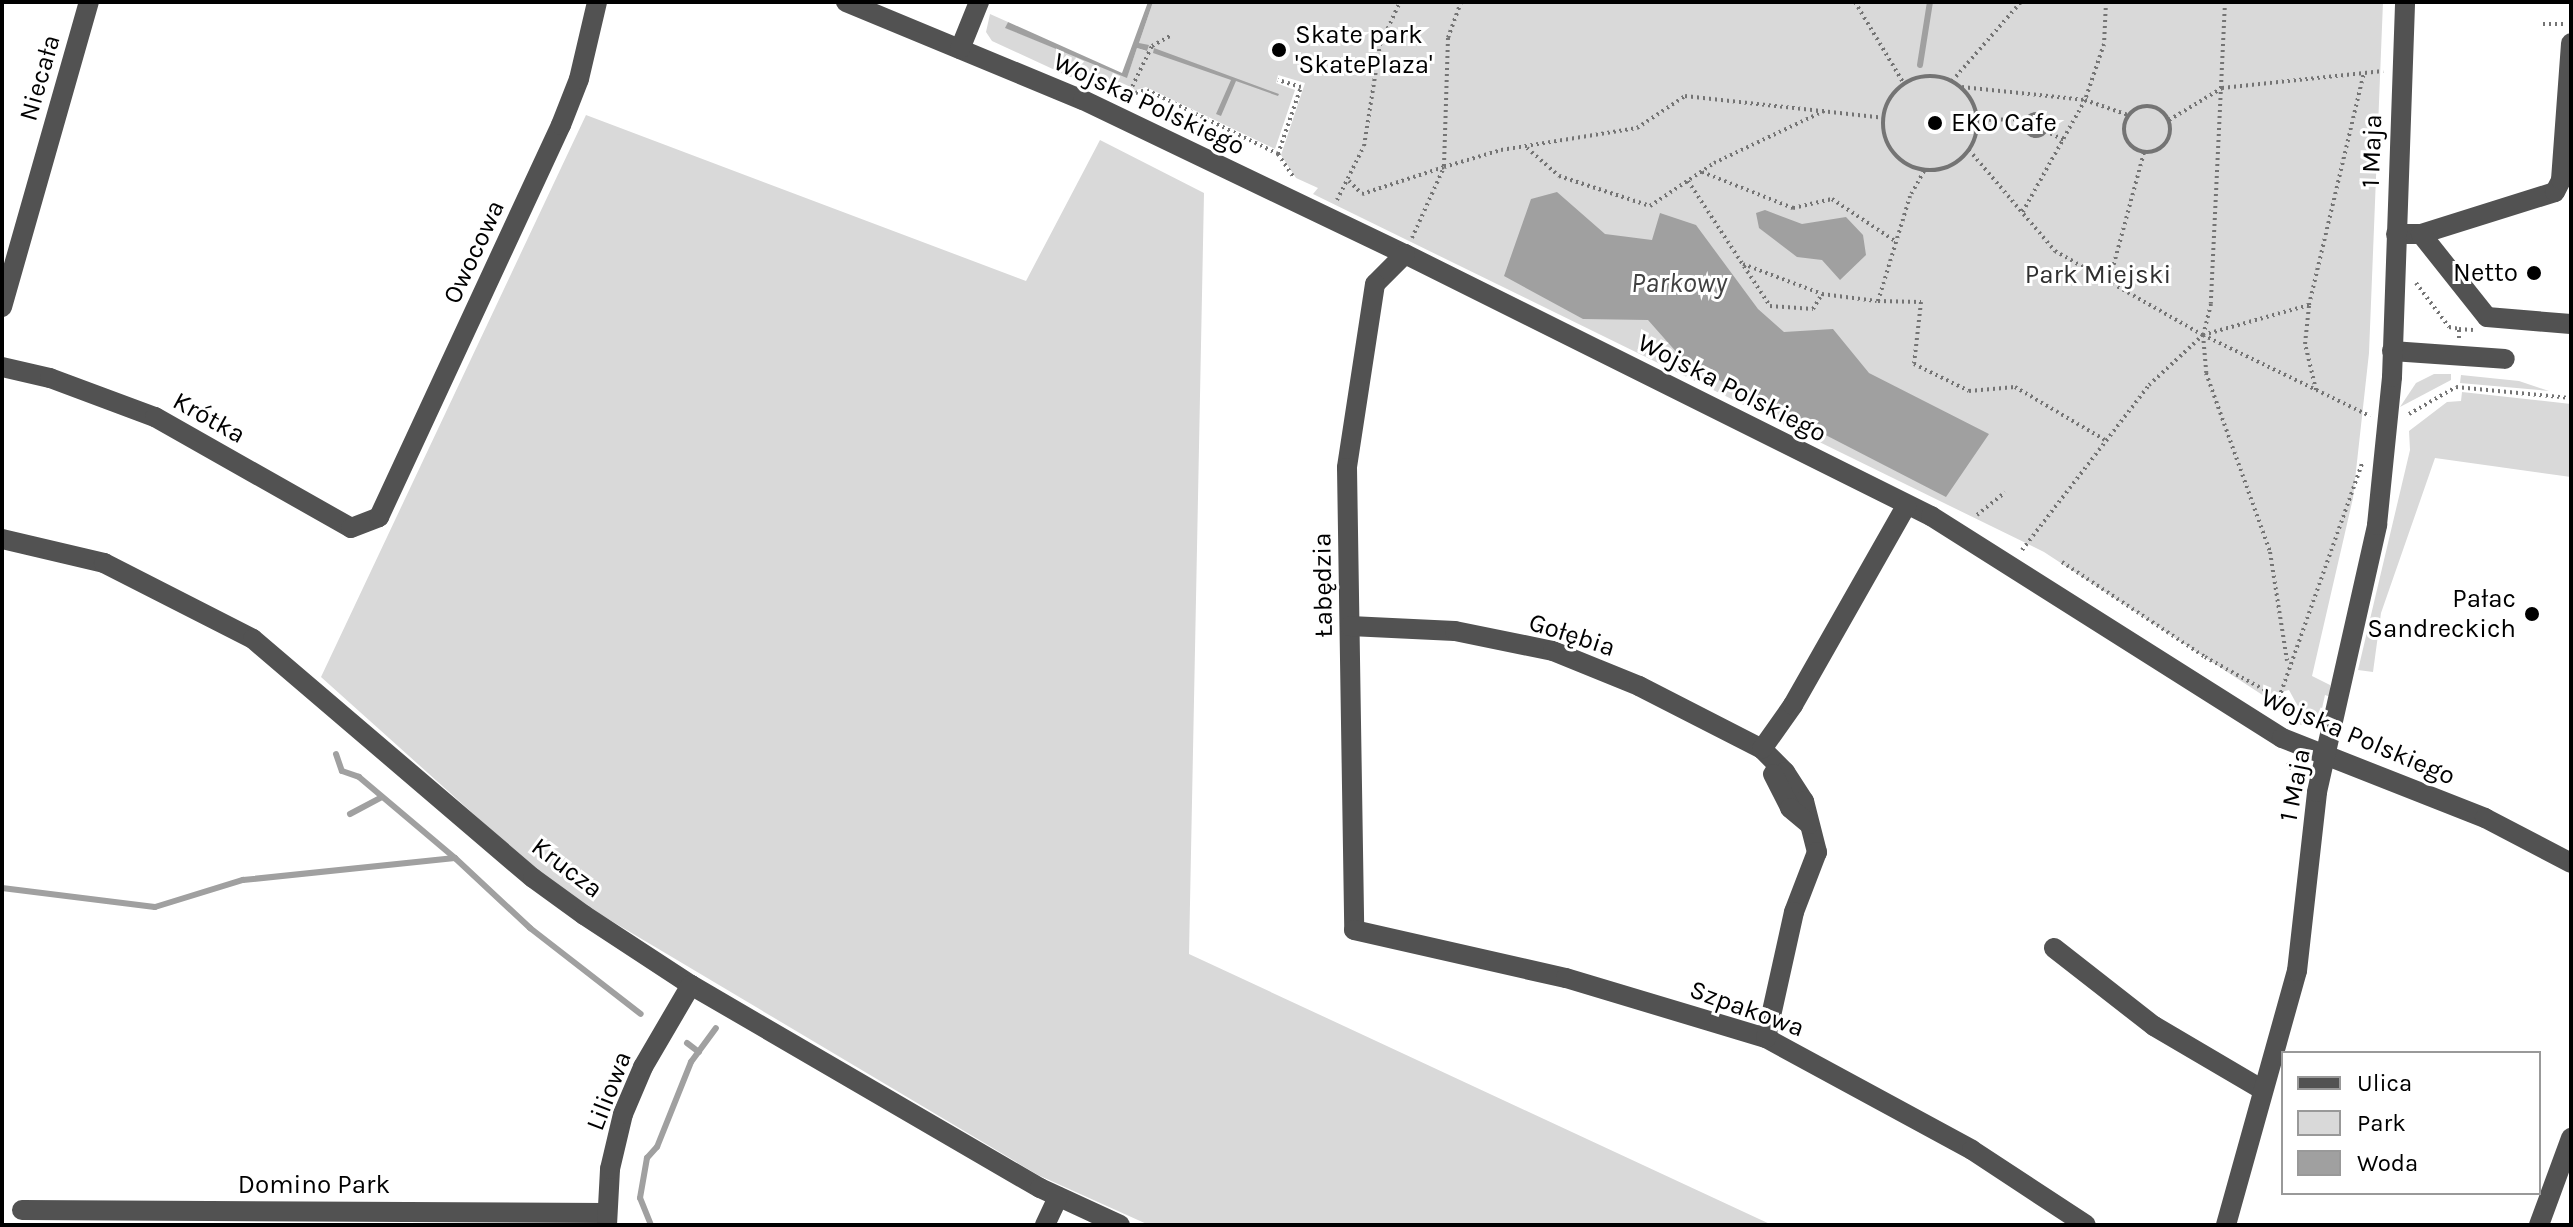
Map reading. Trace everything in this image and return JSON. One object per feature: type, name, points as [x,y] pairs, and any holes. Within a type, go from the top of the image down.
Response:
[{"type":"street","name":"Niecała","points":[[2,307],[89,2]]},
{"type":"street","name":"Owocowa","points":[[379,517],[561,125],[579,79],[597,2]]},
{"type":"street","name":"Wojska Polskiego","points":[[846,2],[1332,208],[1405,254],[1974,541],[2242,716],[2326,755],[2485,818],[2571,863]]},
{"type":"street","points":[[960,49],[979,2]]},
{"type":"street","name":"1 Maja","points":[[2226,1225],[2297,971],[2312,820],[2377,525],[2392,351],[2405,2]]},
{"type":"street","points":[[2396,234],[2421,234],[2555,192],[2561,180],[2570,29]]},
{"type":"street","points":[[2421,234],[2487,317],[2571,324]]},
{"type":"street","name":"Łabędzia","points":[[1354,930],[1347,468],[1362,353],[1375,284],[1405,254]]},
{"type":"street","points":[[2392,351],[2505,359]]},
{"type":"street","name":"Krótka","points":[[2,367],[50,378],[155,417],[351,528],[379,517]]},
{"type":"street","points":[[1766,1038],[1794,912],[1817,852],[1804,801],[1785,772],[1767,756],[1906,506]]},
{"type":"street","name":"Krucza","points":[[2,539],[104,563],[253,639],[533,878],[691,985],[1058,1197],[1120,1225]]},
{"type":"street","name":"Gołębia","points":[[1350,626],[1455,631],[1553,651],[1639,686],[1767,756]]},
{"type":"street","name":"Szpakowa","points":[[1354,930],[1566,978],[1766,1038],[1972,1150],[2086,1225]]},
{"type":"street","points":[[2054,948],[2154,1026],[2263,1090]]},
{"type":"street","name":"Liliowa","points":[[607,1219],[623,1114],[643,1067],[691,985]]},
{"type":"street","points":[[2539,1225],[2571,1138]]},
{"type":"street","points":[[1045,1225],[1058,1197]]},
{"type":"street","name":"Domino Park","points":[[22,1210],[607,1219]]},
{"type":"path","points":[[1322,193],[1332,208],[1349,181],[1364,146],[1380,45],[1400,2]]},
{"type":"path","points":[[1405,254],[1444,167],[1448,38],[1461,2]]},
{"type":"path","points":[[1855,2],[1904,84]]},
{"type":"path","points":[[1952,81],[2021,2]]},
{"type":"path","points":[[2021,216],[2085,100],[2104,44],[2106,2]]},
{"type":"path","points":[[2225,2],[2211,304],[2203,335],[2206,373],[2270,552],[2287,661]]},
{"type":"path","points":[[2543,24],[2570,29]]},
{"type":"path","points":[[1127,97],[1152,46],[1172,35]]},
{"type":"path","points":[[2144,152],[2163,146],[2169,120],[2222,88],[2390,70],[2389,83]]},
{"type":"path","points":[[2316,390],[2305,344],[2309,305],[2364,73]]},
{"type":"path","points":[[1926,76],[1952,81],[1970,98],[1977,120],[1969,150],[1944,168],[1924,171],[1891,150],[1883,118],[1887,103],[1904,84],[1926,76]]},
{"type":"path","points":[[1278,80],[1301,87],[1278,154]]},
{"type":"path","points":[[1960,86],[2085,100],[2128,115],[2146,106],[2160,109],[2169,120]]},
{"type":"path","points":[[1116,94],[1127,97],[1147,90],[1278,154],[1294,179],[1308,186]]},
{"type":"path","points":[[1349,181],[1362,194],[1444,167],[1637,128],[1685,96],[1828,109],[1883,118]]},
{"type":"path","points":[[1526,148],[1559,176],[1650,206],[1701,172],[1828,109]]},
{"type":"path","points":[[1977,120],[2027,119],[2041,114],[2048,125],[2045,131]]},
{"type":"path","points":[[2128,115],[2126,138],[2144,152]]},
{"type":"path","points":[[2027,119],[2023,125],[2030,136],[2045,131],[2064,140]]},
{"type":"path","points":[[1969,150],[2021,216],[2055,251],[2203,335],[2370,417]]},
{"type":"path","points":[[2109,282],[2144,152]]},
{"type":"path","points":[[1878,301],[1895,241],[1924,171]]},
{"type":"path","points":[[1701,172],[1793,208],[1832,199],[1895,241]]},
{"type":"path","points":[[1688,181],[1770,306],[1813,309],[1822,294]]},
{"type":"path","points":[[1743,264],[1822,294],[1878,301],[1921,302],[1914,364],[1969,391],[2015,387],[2105,440]]},
{"type":"path","points":[[2411,277],[2449,327],[2459,329]]},
{"type":"path","points":[[2020,552],[2149,385],[2203,335],[2309,305]]},
{"type":"path","points":[[2398,418],[2456,387],[2571,398]]},
{"type":"path","points":[[2370,428],[2372,405]]},
{"type":"path","points":[[2279,698],[2364,458]]},
{"type":"path","points":[[1977,515],[2005,492]]},
{"type":"path","points":[[2062,562],[2205,657],[2279,698],[2290,709],[2287,725]]},
{"type":"path","points":[[2282,755],[2299,784]]},
{"type":"green space","name":"Park Miejski","points":[[1153,2],[2383,2],[2369,353],[2353,498],[2312,676],[2330,685],[2331,697],[2325,695],[2321,713],[2312,723],[2300,725],[2301,712],[2289,690],[2264,696],[2044,552],[1313,194],[1318,188],[1296,178],[1281,155],[1305,83],[1278,75],[1276,83],[1295,90],[1275,149],[1146,87],[1126,93],[1091,78],[1070,77],[992,41],[986,32],[990,14],[1008,22],[1006,28],[1127,77],[1137,48],[1146,51],[1139,43]]},
{"type":"green space","points":[[586,115],[1026,281],[1100,140],[1204,193],[1189,954],[1772,1225],[1149,1225],[1038,1175],[556,888],[321,677]]},
{"type":"green space","points":[[2434,374],[2451,374],[2451,380],[2400,407],[2416,383]]},
{"type":"green space","points":[[2461,375],[2519,381],[2549,391],[2460,383]]},
{"type":"green space","points":[[2462,392],[2571,404],[2571,477],[2435,458],[2381,613],[2373,672],[2358,670],[2410,450],[2409,431],[2447,402],[2461,401]]},
{"type":"water","points":[[1148,2],[1153,2],[1139,43],[1149,45],[1147,51],[1137,48],[1127,78],[1005,28],[1008,22],[1122,73]]},
{"type":"water","points":[[1154,48],[1279,94],[1236,81],[1221,116],[1216,114],[1231,80],[1153,53]]},
{"type":"water","name":"Parkowy","points":[[1557,192],[1605,234],[1652,240],[1660,213],[1696,225],[1758,309],[1784,332],[1833,329],[1869,373],[1989,434],[1946,497],[1686,363],[1648,320],[1583,319],[1504,276],[1531,199]]},
{"type":"water","points":[[1765,210],[1802,224],[1846,217],[1863,235],[1866,255],[1840,280],[1822,260],[1797,257],[1759,228],[1756,213]]},
{"type":"waterway","points":[[1920,65],[1930,2]]},
{"type":"waterway","points":[[336,754],[342,771],[359,777],[455,858]]},
{"type":"waterway","points":[[350,814],[382,797]]},
{"type":"waterway","points":[[2,888],[155,907],[243,880],[455,858],[530,928],[641,1014]]},
{"type":"waterway","points":[[651,1225],[640,1198],[647,1158],[657,1147],[691,1062],[716,1028]]},
{"type":"waterway","points":[[687,1043],[699,1052]]},
{"type":"place","name":"Skate park 'SkatePlaza'","points":[[1279,50]]},
{"type":"place","name":"EKO Cafe","points":[[1935,123]]},
{"type":"place","name":"Netto","points":[[2534,273]]},
{"type":"place","name":"Pałac Sandreckich","points":[[2532,614]]}]
